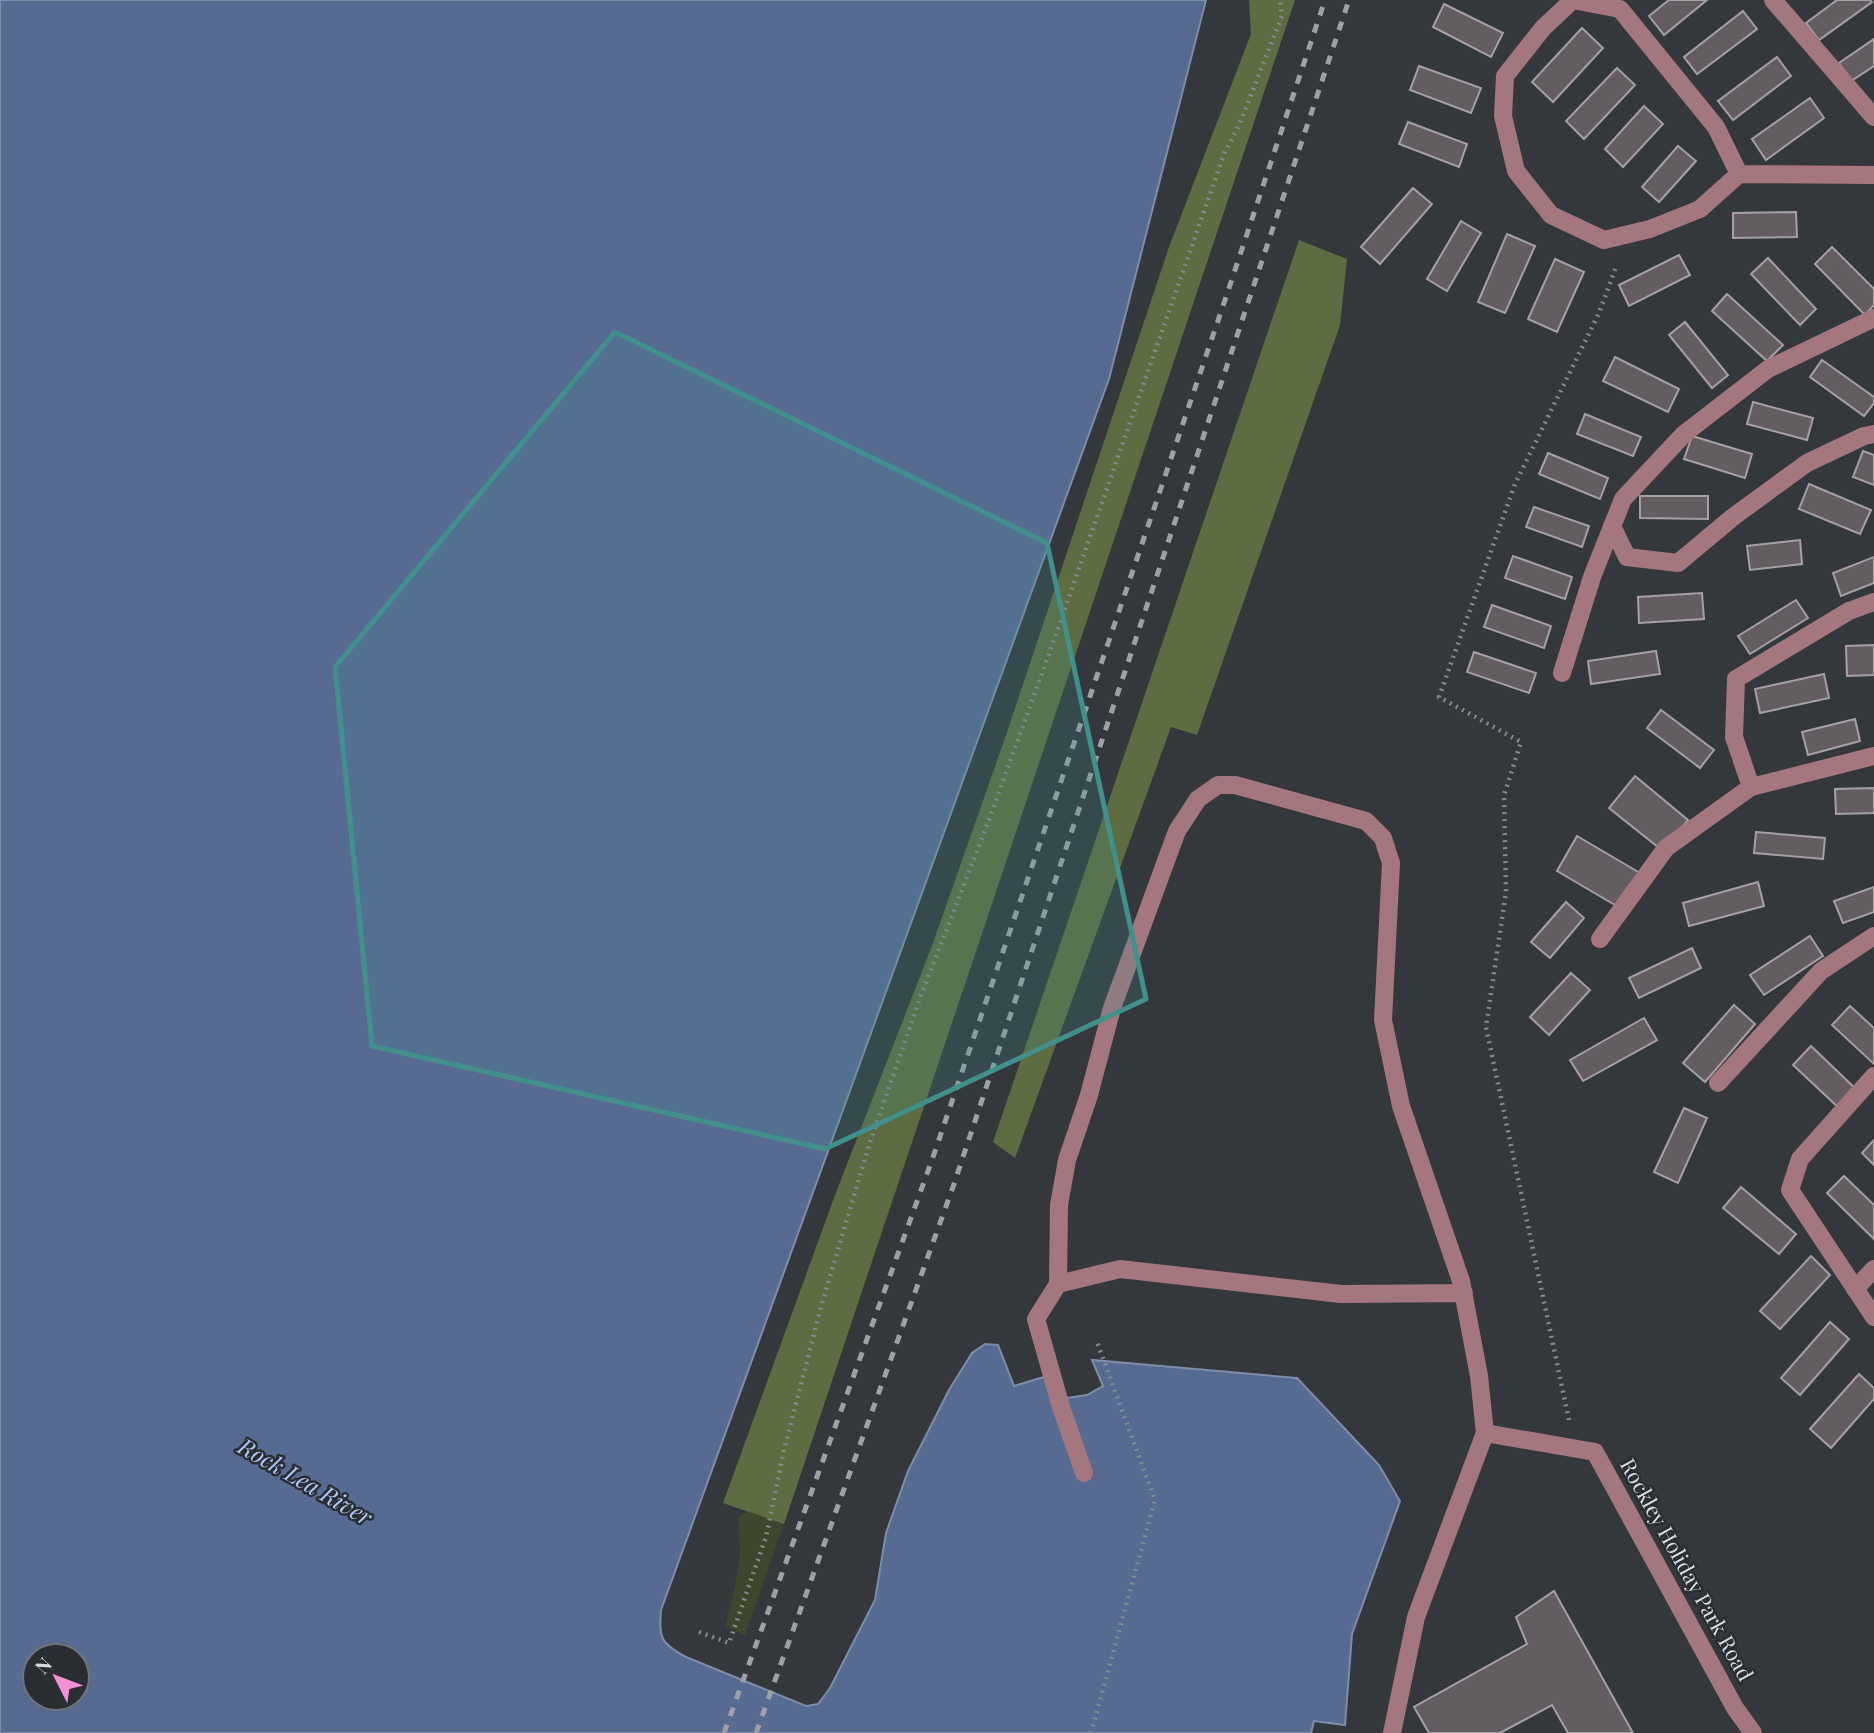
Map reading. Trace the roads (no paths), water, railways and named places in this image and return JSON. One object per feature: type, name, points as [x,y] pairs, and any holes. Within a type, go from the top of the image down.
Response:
[{"type":"street","points":[[1739,174],[1716,127],[1620,9],[1573,0],[1543,28],[1505,76],[1503,117],[1516,172],[1551,215],[1604,240],[1650,229],[1700,209],[1739,174],[1874,175]]},
{"type":"street","points":[[1773,0],[1874,117]]},
{"type":"street","points":[[1562,673],[1592,577],[1623,499],[1684,434],[1768,369],[1874,318]]},
{"type":"street","points":[[1612,526],[1627,557],[1678,563],[1733,517],[1807,463],[1864,436],[1874,434]]},
{"type":"street","points":[[1751,787],[1734,737],[1737,679],[1849,611],[1874,602]]},
{"type":"street","points":[[1601,939],[1666,848],[1751,787],[1874,756]]},
{"type":"street","points":[[1084,1473],[1061,1407],[1036,1319],[1058,1284],[1059,1205],[1068,1160],[1112,1008],[1177,831],[1198,799],[1218,785],[1235,785],[1366,821],[1383,838],[1391,863],[1383,1020],[1401,1106],[1464,1293],[1479,1376],[1485,1433],[1416,1617],[1392,1733]]},
{"type":"street","points":[[1718,1083],[1821,971],[1874,936]]},
{"type":"street","points":[[1874,1076],[1800,1159],[1790,1190],[1874,1317]]},
{"type":"street","points":[[1058,1284],[1120,1269],[1341,1294],[1464,1293]]},
{"type":"street","points":[[1855,1289],[1874,1269]]},
{"type":"street","name":"Rockley Holiday Park Road","points":[[1485,1433],[1595,1452],[1735,1708],[1753,1733]]},
{"type":"water","name":"Rock Lea River","points":[[0,0],[1206,0],[1109,379],[661,1610],[660,1627],[666,1643],[686,1657],[806,1706],[818,1704],[830,1688],[875,1600],[886,1533],[908,1471],[949,1390],[972,1353],[985,1344],[998,1345],[1014,1386],[1057,1373],[1067,1398],[1087,1395],[1103,1386],[1092,1360],[1297,1378],[1379,1465],[1400,1501],[1352,1634],[1345,1725],[1314,1721],[1311,1733],[0,1733]]},
{"type":"railway","points":[[724,1733],[932,1160],[1325,0]]},
{"type":"railway","points":[[756,1733],[953,1187],[1349,0]]}]
